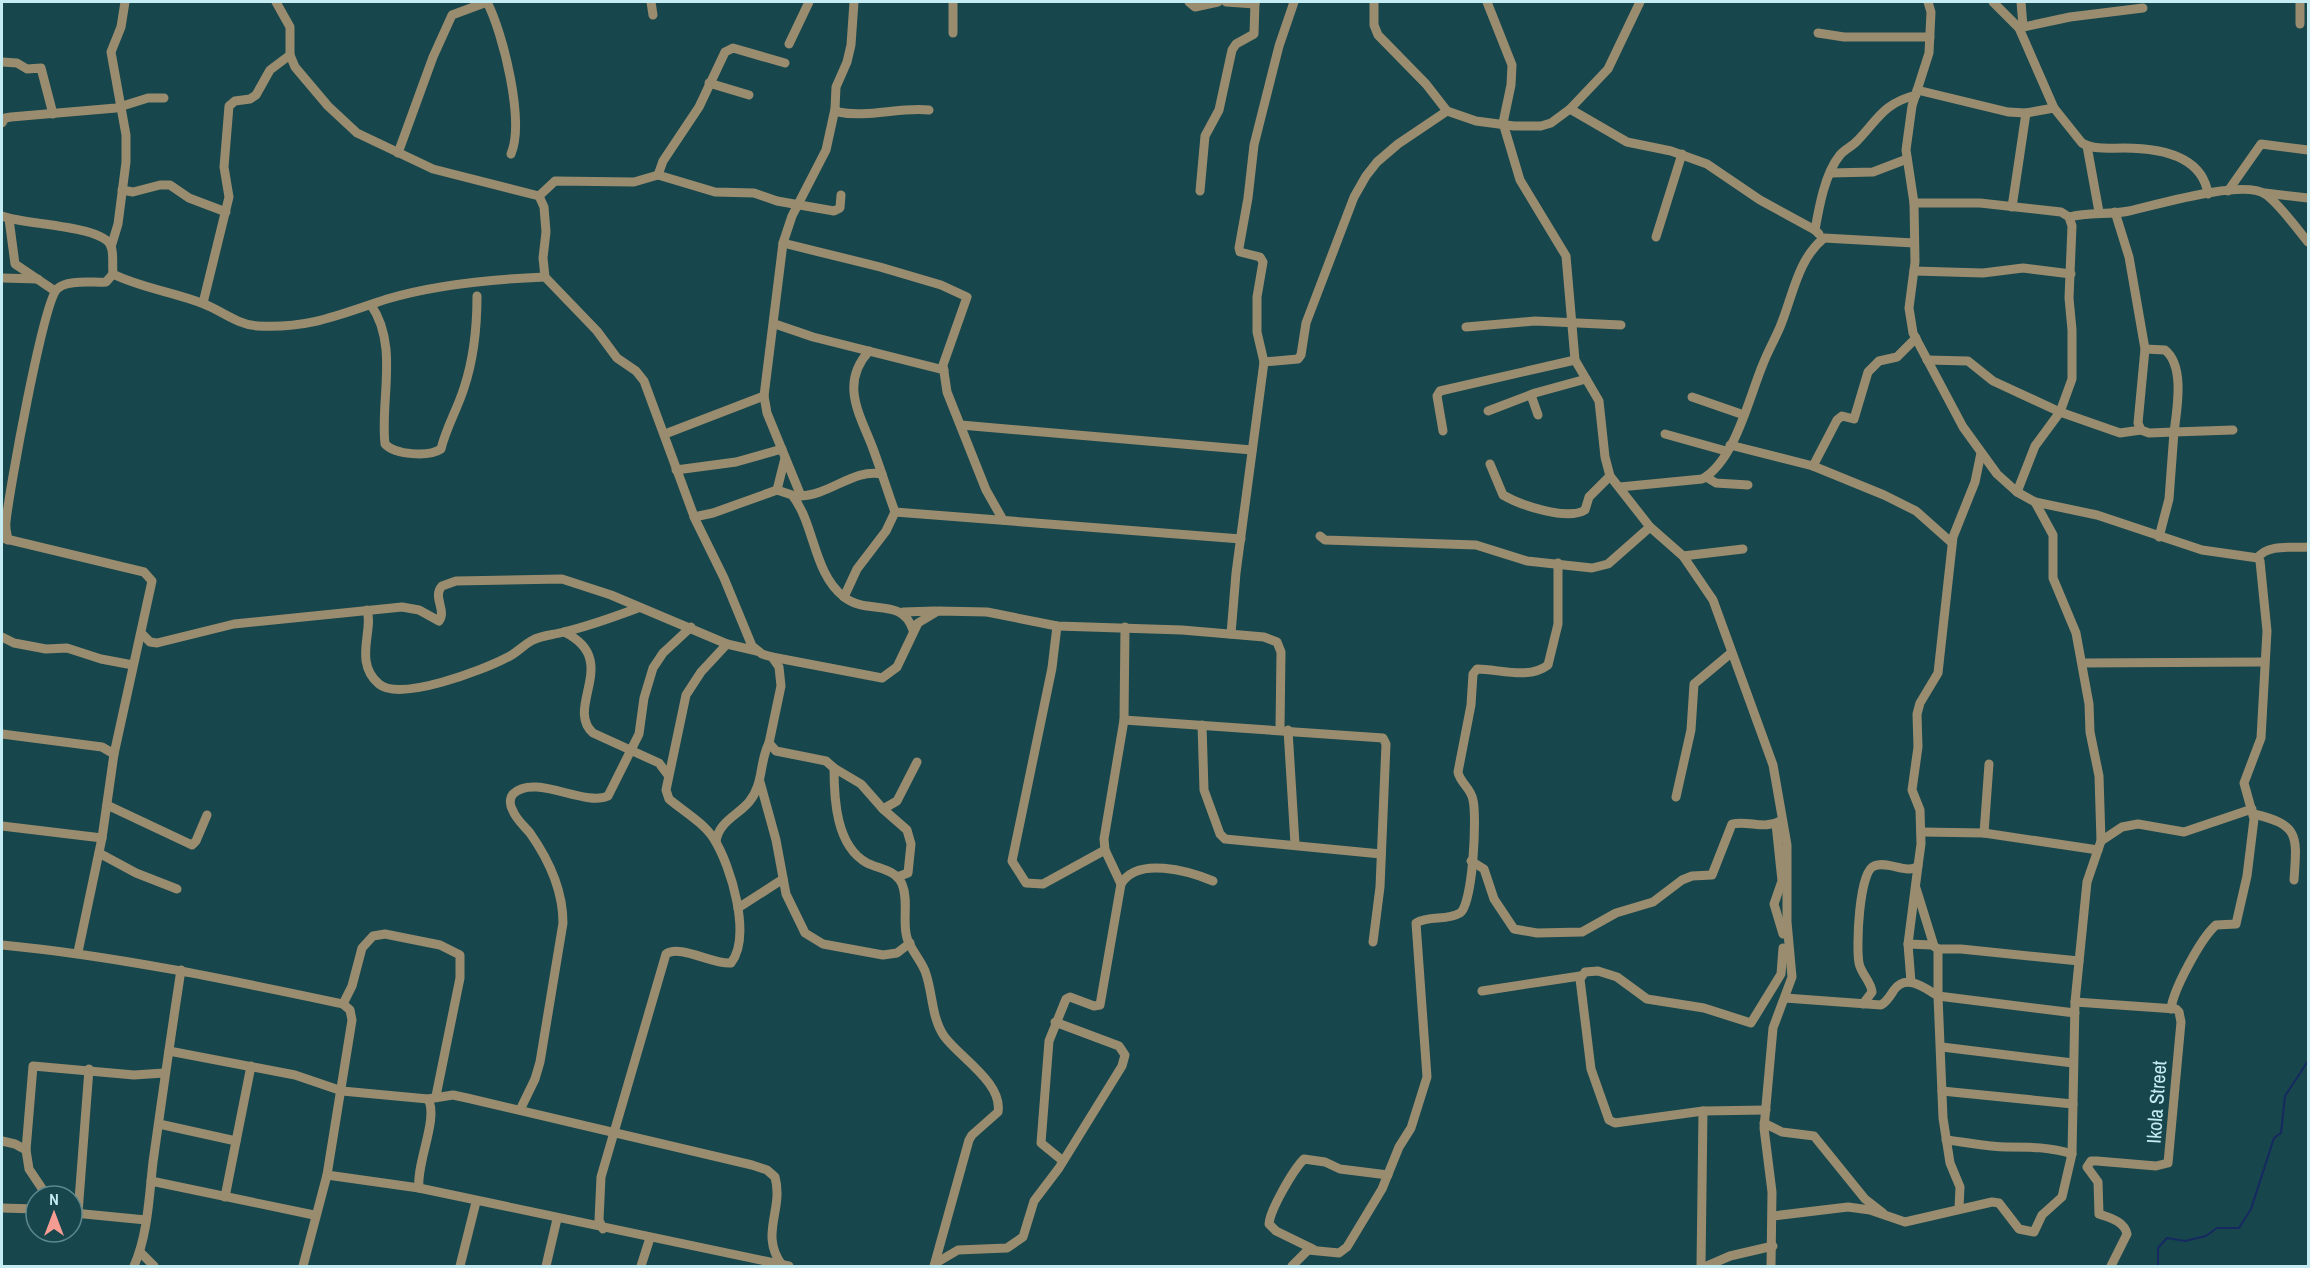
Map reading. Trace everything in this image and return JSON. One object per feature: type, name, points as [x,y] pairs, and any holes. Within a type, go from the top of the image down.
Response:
[{"type":"street","points":[[78,952],[102,838],[114,754],[152,581],[144,572],[5,539],[5,524],[40,342],[56,291],[65,284],[106,282],[113,274],[111,247],[118,224],[126,162],[122,105],[111,52],[122,27],[125,2]]},
{"type":"street","points":[[276,2],[290,27],[290,55],[295,67],[357,134],[433,169],[539,196]]},
{"type":"street","points":[[398,153],[432,57],[452,15],[487,2],[494,16],[512,90],[514,135],[511,154]]},
{"type":"street","points":[[651,2],[653,15]]},
{"type":"street","points":[[789,44],[809,2]]},
{"type":"street","points":[[854,2],[851,45],[847,62],[836,87],[835,109],[826,150],[798,204],[783,243],[775,324],[764,396],[767,413],[801,496],[819,493],[866,473],[882,474]]},
{"type":"street","points":[[953,2],[953,33]]},
{"type":"street","points":[[1189,2],[1196,7],[1218,2]]},
{"type":"street","points":[[1200,190],[1205,136],[1219,110],[1232,50],[1238,42],[1254,34],[1255,3],[1226,2]]},
{"type":"street","points":[[1232,634],[1241,539],[1264,363],[1257,332],[1257,297],[1263,262],[1260,257],[1240,252],[1239,248],[1254,145],[1279,46],[1294,2]]},
{"type":"street","points":[[1374,2],[1374,25],[1378,35],[1426,84],[1447,111],[1476,121],[1514,126],[1541,126],[1551,123],[1569,110],[1608,69],[1640,2]]},
{"type":"street","points":[[1482,991],[1580,976],[1585,972],[1598,971],[1625,981],[1647,999],[1704,1008],[1748,1023],[1753,1022],[1778,981],[1784,964],[1783,934],[1774,904],[1782,881],[1773,765],[1713,600],[1683,556],[1650,527],[1610,476],[1605,457],[1599,401],[1575,360],[1566,256],[1520,180],[1503,123],[1511,85],[1512,65],[1487,2]]},
{"type":"street","points":[[1928,2],[1931,12],[1929,53],[1916,92],[1906,150],[1914,203],[1914,271],[1909,308],[1916,338],[1963,427],[1993,469],[2017,492],[2035,502],[2097,515],[2202,550],[2258,558]]},
{"type":"street","points":[[1993,2],[2021,27]]},
{"type":"street","points":[[2022,2],[2021,27],[2054,108],[2087,146],[2092,160],[2099,212]]},
{"type":"street","points":[[2300,2],[2300,24]]},
{"type":"street","points":[[2021,27],[2121,9],[2143,8]]},
{"type":"street","points":[[1818,33],[1844,37],[1930,37]]},
{"type":"street","points":[[658,176],[663,161],[699,106],[721,56],[733,48],[785,63]]},
{"type":"street","points":[[203,303],[226,213],[229,186],[224,167],[229,106],[235,101],[250,99],[256,95],[270,70],[290,55]]},
{"type":"street","points":[[2,63],[17,63],[27,69],[41,68],[53,114]]},
{"type":"street","points":[[709,83],[749,95]]},
{"type":"street","points":[[1815,230],[1818,210],[1840,155],[1859,140],[1884,109],[1916,92],[2008,112],[2026,113],[2054,108]]},
{"type":"street","points":[[3,119],[122,105],[148,98],[164,98]]},
{"type":"street","points":[[835,109],[837,112],[852,115],[915,109],[929,110]]},
{"type":"street","points":[[1569,110],[1627,142],[1682,154],[1707,164],[1760,200],[1815,230],[1824,238],[1914,243]]},
{"type":"street","points":[[1264,363],[1298,359],[1301,355],[1306,323],[1354,197],[1366,176],[1377,162],[1398,144],[1447,111]]},
{"type":"street","points":[[2012,207],[2026,113]]},
{"type":"street","points":[[2228,191],[2261,144],[2308,150]]},
{"type":"street","points":[[2087,146],[2136,148],[2174,154],[2199,169],[2206,183],[2208,194]]},
{"type":"street","points":[[1656,237],[1682,154]]},
{"type":"street","points":[[1831,173],[1873,172],[1907,159]]},
{"type":"street","points":[[539,196],[555,181],[634,182],[658,176],[715,192],[754,193],[837,211],[841,204],[841,195]]},
{"type":"street","points":[[122,190],[133,192],[160,185],[170,185],[189,198],[226,213]]},
{"type":"street","points":[[2069,217],[2115,212],[2228,191],[2308,198]]},
{"type":"street","points":[[2265,193],[2308,242]]},
{"type":"street","points":[[539,196],[546,232],[543,258],[545,277],[597,331],[617,358],[636,370],[644,381],[694,517],[724,578],[752,646],[759,652]]},
{"type":"street","points":[[1914,203],[1962,202],[2061,212],[2069,217],[2072,226],[2069,298],[2072,330],[2072,379],[2060,412],[2035,446],[2017,492]]},
{"type":"street","points":[[2115,212],[2129,257],[2145,349],[2139,398],[2141,430]]},
{"type":"street","points":[[56,291],[42,279],[23,271],[15,264],[5,217],[101,235],[111,247]]},
{"type":"street","points":[[1706,477],[1728,448],[1781,325],[1797,278],[1816,244],[1824,238]]},
{"type":"street","points":[[783,243],[869,264],[964,295],[966,302],[944,370],[947,392],[986,490],[1003,520]]},
{"type":"street","points":[[1914,271],[1983,273],[2023,268],[2071,274]]},
{"type":"street","points":[[113,274],[203,303],[246,325],[258,326],[299,325],[338,317],[371,305],[421,292],[545,277]]},
{"type":"street","points":[[2,278],[42,279]]},
{"type":"street","points":[[371,305],[381,328],[387,367],[385,444],[394,450],[434,454],[441,449],[447,424],[464,389],[476,337],[477,296]]},
{"type":"street","points":[[1466,327],[1572,321],[1621,325]]},
{"type":"street","points":[[775,324],[813,337],[944,370]]},
{"type":"street","points":[[1813,465],[1837,420],[1842,416],[1854,419],[1868,372],[1879,361],[1897,357],[1916,338]]},
{"type":"street","points":[[2145,349],[2165,350],[2175,364],[2177,403],[2169,499],[2159,537]]},
{"type":"street","points":[[844,597],[857,569],[886,531],[895,512],[857,412],[853,386],[859,363],[868,351]]},
{"type":"street","points":[[1443,431],[1437,396],[1440,391],[1575,360]]},
{"type":"street","points":[[1927,360],[1968,361],[1993,381],[2060,412],[2120,432],[2233,429]]},
{"type":"street","points":[[1488,411],[1531,395],[1586,379]]},
{"type":"street","points":[[1531,395],[1538,415]]},
{"type":"street","points":[[665,434],[764,396]]},
{"type":"street","points":[[1692,397],[1744,415]]},
{"type":"street","points":[[961,425],[1252,450]]},
{"type":"street","points":[[1665,434],[1813,465],[1907,506],[1952,543]]},
{"type":"street","points":[[676,470],[784,453]]},
{"type":"street","points":[[777,490],[784,453]]},
{"type":"street","points":[[1911,982],[1908,944],[1921,832],[1920,810],[1912,790],[1918,747],[1917,714],[1920,703],[1938,673],[1952,543],[1975,482],[1982,453]]},
{"type":"street","points":[[1490,464],[1503,495],[1519,504],[1554,512],[1581,513],[1586,510],[1589,497],[1610,476]]},
{"type":"street","points":[[1975,482],[1993,469]]},
{"type":"street","points":[[1620,487],[1706,477],[1716,483],[1748,485]]},
{"type":"street","points":[[694,517],[777,490],[792,495],[798,502],[808,524],[821,563],[844,597],[861,605],[903,612],[995,613],[1057,626],[1125,627],[1232,634],[1264,637],[1276,642],[1281,652],[1284,730],[1295,844]]},
{"type":"street","points":[[1773,1216],[1848,1207],[1870,1210],[1897,1221],[1917,1220],[1987,1202],[1999,1203],[2019,1229],[2034,1232],[2042,1215],[2062,1197],[2072,1154],[2075,1002],[2087,882],[2100,845],[2099,776],[2090,732],[2083,663],[2076,633],[2053,578],[2053,535],[2035,502]]},
{"type":"street","points":[[895,512],[1241,539]]},
{"type":"street","points":[[1320,536],[1325,540],[1476,545],[1527,561],[1603,567],[1650,527]]},
{"type":"street","points":[[2075,1002],[2170,1009],[2177,987],[2189,968],[2198,945],[2208,932],[2216,925],[2236,924],[2247,876],[2253,812],[2244,783],[2259,745],[2266,631],[2262,572],[2258,558],[2261,553],[2269,550],[2308,547]]},
{"type":"street","points":[[1683,556],[1743,549]]},
{"type":"street","points":[[1388,1175],[1340,1169],[1325,1162],[1304,1159],[1278,1203],[1269,1224],[1276,1231],[1313,1249],[1339,1253],[1344,1251],[1388,1175],[1399,1147],[1411,1128],[1427,1077],[1416,923],[1457,915],[1463,911],[1468,898],[1475,816],[1473,800],[1458,772],[1471,705],[1473,674],[1477,669],[1522,672],[1548,665],[1558,624],[1558,563]]},
{"type":"street","points":[[142,634],[150,642],[157,643],[234,624],[367,610],[412,608],[439,621],[442,613],[438,596],[442,586],[456,581],[537,578],[574,582],[691,627],[727,644],[772,657],[882,678],[897,668],[913,630],[926,617],[938,611]]},
{"type":"street","points":[[367,610],[369,621],[364,648],[377,683],[387,689],[402,690],[439,682],[501,660],[532,640],[638,608]]},
{"type":"street","points":[[903,612],[909,618],[913,630]]},
{"type":"street","points":[[1057,626],[1052,668],[1012,861],[1026,884],[1044,884],[1105,850]]},
{"type":"street","points":[[520,1110],[535,1079],[540,1062],[563,923],[563,908],[554,874],[530,834],[513,812],[510,801],[512,795],[520,790],[532,788],[602,799],[608,796],[633,750],[653,668],[663,652],[691,627]]},
{"type":"street","points":[[1121,884],[1105,850],[1106,824],[1124,720],[1125,627]]},
{"type":"street","points":[[564,632],[582,644],[592,668],[583,716],[586,728],[659,763],[668,775]]},
{"type":"street","points":[[2,637],[14,643],[46,649],[67,648],[87,656],[133,665]]},
{"type":"street","points":[[603,1229],[599,1220],[601,1177],[666,954],[677,951],[717,963],[731,963],[736,957],[742,932],[738,908],[716,842],[669,798],[666,790],[686,695],[701,672],[727,644]]},
{"type":"street","points":[[1676,797],[1691,730],[1694,684],[1731,653]]},
{"type":"street","points":[[716,842],[719,829],[750,801],[760,782],[782,675],[772,657]]},
{"type":"street","points":[[2083,663],[2264,662]]},
{"type":"street","points":[[1124,720],[1380,737],[1385,740],[1380,887],[1373,942]]},
{"type":"street","points":[[1202,725],[1204,790],[1220,834],[1232,841],[1295,844],[1381,854]]},
{"type":"street","points":[[2,734],[93,746],[114,754]]},
{"type":"street","points":[[769,743],[776,751],[826,761],[861,784],[883,809],[907,830],[910,837],[910,869],[908,873],[897,877]]},
{"type":"street","points":[[659,763],[672,756]]},
{"type":"street","points":[[883,809],[897,801],[917,762]]},
{"type":"street","points":[[1984,832],[1989,764]]},
{"type":"street","points":[[834,768],[835,802],[843,834],[857,856],[897,877],[904,893],[910,943],[925,970],[933,1006],[943,1034],[975,1066],[994,1092],[999,1106],[994,1116],[969,1140],[935,1264]]},
{"type":"street","points":[[760,782],[776,840],[783,879],[796,918],[811,939],[846,949],[883,955],[897,953],[910,943]]},
{"type":"street","points":[[107,805],[192,845],[207,815]]},
{"type":"street","points":[[1921,832],[1984,832],[2100,845],[2122,826],[2138,824],[2184,832],[2253,812],[2279,820],[2292,833],[2296,844],[2294,880]]},
{"type":"street","points":[[1472,861],[1484,869],[1494,899],[1514,929],[1537,933],[1582,932],[1616,914],[1653,902],[1682,880],[1692,876],[1712,875],[1732,825],[1739,822],[1767,825],[1779,822]]},
{"type":"street","points":[[1771,1266],[1773,1216],[1764,1123],[1773,1028],[1792,977],[1787,922],[1787,845],[1779,822]]},
{"type":"street","points":[[2,826],[102,838]]},
{"type":"street","points":[[99,853],[136,873],[177,889]]},
{"type":"street","points":[[1863,1004],[1871,997],[1871,988],[1859,964],[1857,929],[1868,869],[1882,864],[1912,869],[1918,866]]},
{"type":"street","points":[[1063,1161],[1044,1146],[1041,1137],[1050,1041],[1055,1022],[1066,999],[1070,997],[1094,1006],[1100,1005],[1121,884],[1126,874],[1136,869],[1195,874],[1214,881]]},
{"type":"street","points":[[738,908],[783,879]]},
{"type":"street","points":[[1916,885],[1936,947],[1946,1140],[1950,1163],[1960,1187],[1959,1208]]},
{"type":"street","points":[[343,1004],[352,986],[362,948],[373,936],[385,934],[440,945],[460,955],[460,978],[432,1098],[432,1113],[418,1178],[419,1188]]},
{"type":"street","points":[[1908,944],[2079,961]]},
{"type":"street","points":[[2,945],[78,952],[181,970],[343,1004],[350,1010],[352,1020],[327,1174],[303,1266]]},
{"type":"street","points":[[134,1266],[140,1252],[146,1220],[164,1073],[181,970]]},
{"type":"street","points":[[1580,976],[1591,1069],[1609,1120],[1615,1123],[1703,1112],[1766,1110]]},
{"type":"street","points":[[1785,998],[1884,1005],[1898,985],[1911,982],[1938,996],[2075,1013]]},
{"type":"street","name":"Ikola Street","points":[[2111,1266],[2127,1234],[2118,1222],[2099,1214],[2098,1182],[2087,1167],[2091,1161],[2156,1166],[2168,1163],[2181,1022],[2179,1012],[2170,1009]]},
{"type":"street","points":[[935,1264],[958,1250],[992,1250],[1016,1244],[1023,1237],[1034,1201],[1063,1161],[1122,1066],[1125,1055],[1123,1050],[1110,1042],[1055,1022]]},
{"type":"street","points":[[1942,1047],[2073,1063]]},
{"type":"street","points":[[169,1051],[295,1075],[342,1091],[432,1098],[453,1095],[767,1170],[775,1177],[777,1186],[772,1248],[758,1263]]},
{"type":"street","points":[[39,1184],[29,1169],[26,1150],[33,1066],[89,1069],[134,1075],[164,1073]]},
{"type":"street","points":[[225,1197],[251,1066]]},
{"type":"street","points":[[78,1184],[89,1069]]},
{"type":"street","points":[[1942,1091],[2073,1104]]},
{"type":"street","points":[[1701,1266],[1703,1112]]},
{"type":"street","points":[[1764,1123],[1782,1132],[1814,1136],[1865,1199],[1889,1218]]},
{"type":"street","points":[[159,1124],[236,1141]]},
{"type":"street","points":[[1946,1140],[2006,1147],[2048,1148],[2072,1154]]},
{"type":"street","points":[[2,1141],[26,1150]]},
{"type":"street","points":[[327,1174],[419,1188],[758,1263],[785,1266]]},
{"type":"street","points":[[151,1180],[315,1215]]},
{"type":"street","points":[[460,1266],[476,1202]]},
{"type":"street","points":[[2,1208],[24,1209]]},
{"type":"street","points":[[84,1214],[146,1220]]},
{"type":"street","points":[[546,1266],[557,1219]]},
{"type":"street","points":[[641,1266],[650,1238]]},
{"type":"street","points":[[1707,1266],[1730,1256],[1773,1246]]},
{"type":"street","points":[[772,1248],[785,1266]]},
{"type":"street","points":[[1292,1266],[1308,1250],[1313,1249]]},
{"type":"street","points":[[140,1252],[154,1266]]},
{"type":"waterway","points":[[2158,1266],[2158,1248],[2167,1238],[2185,1241],[2206,1236],[2217,1228],[2239,1228],[2251,1209],[2274,1138],[2281,1133],[2285,1096],[2308,1061]]}]
